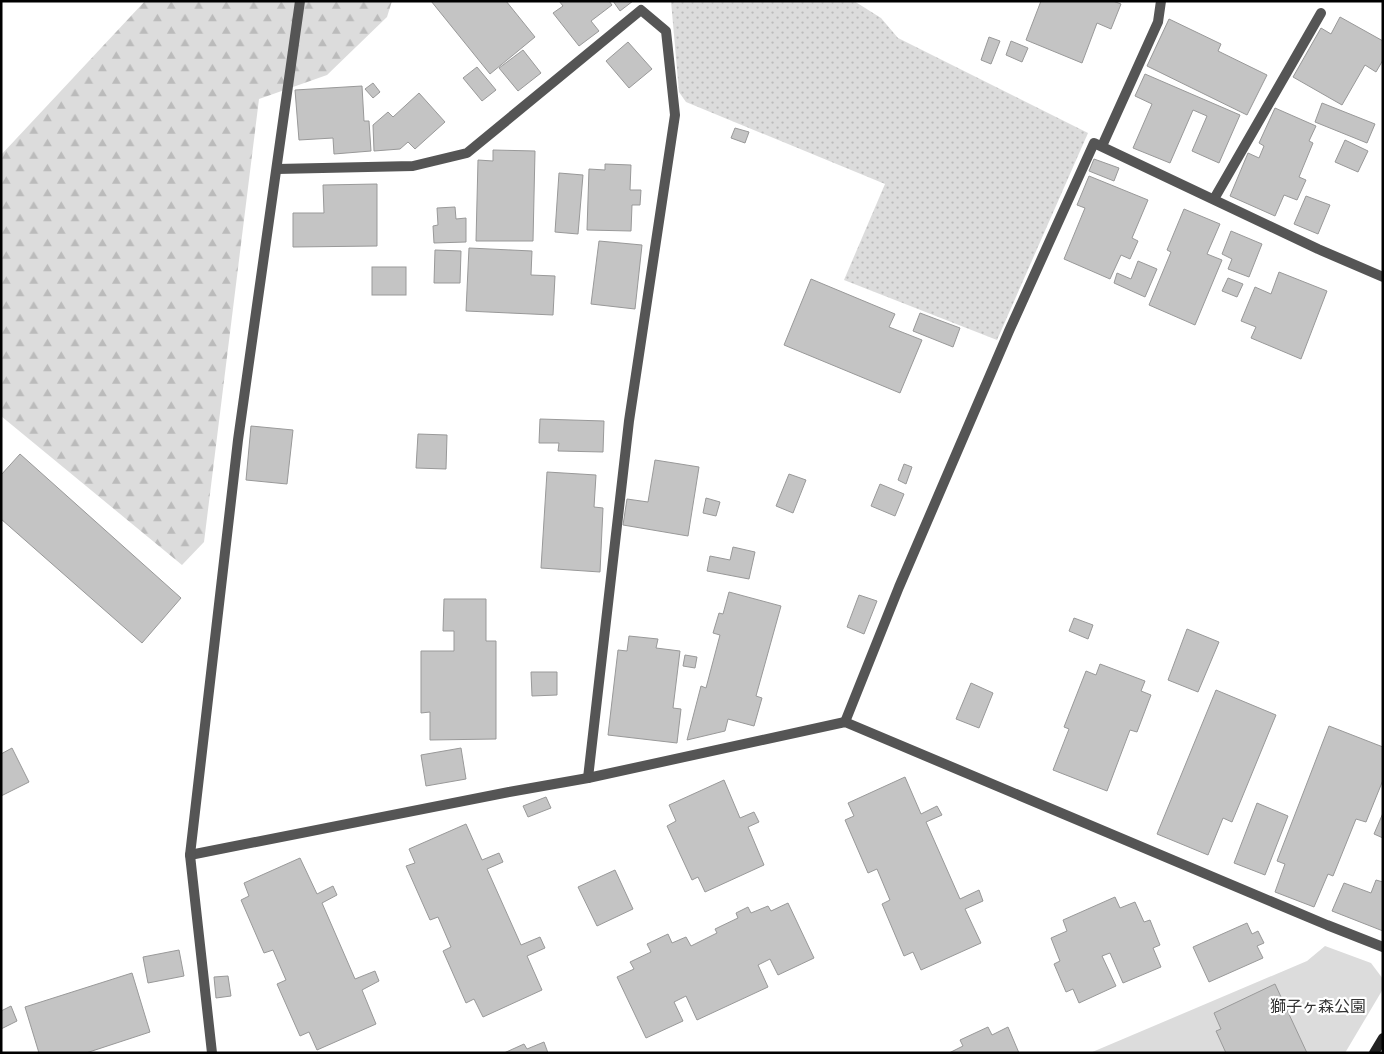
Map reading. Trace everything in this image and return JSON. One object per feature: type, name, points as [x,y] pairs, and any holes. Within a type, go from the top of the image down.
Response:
[{"type":"street","points":[[212,1053],[190,855],[238,440],[300,1]]},
{"type":"street","points":[[1102,146],[1158,22],[1161,1]]},
{"type":"street","points":[[277,169],[413,166],[467,153],[641,10],[666,31],[675,115],[629,421],[588,778]]},
{"type":"street","points":[[1214,199],[1321,13]]},
{"type":"street","points":[[845,722],[899,588],[1033,277],[1094,143],[1383,278]]},
{"type":"street","points":[[190,855],[588,778],[845,722],[1383,947]]},
{"type":"street","points":[[1374,1053],[1383,1038]]},
{"type":"green space","points":[[145,1],[392,1],[387,17],[327,75],[259,99],[204,542],[182,565],[1,416],[1,155]]},
{"type":"green space","points":[[671,1],[854,1],[881,18],[898,38],[1088,133],[997,340],[844,280],[885,184],[686,102],[679,92]]},
{"type":"green space","name":"獅子ヶ森公園","points":[[1325,946],[1371,963],[1383,979],[1383,989],[1345,1053],[1090,1053],[1307,961]]},
{"type":"building","points":[[431,1],[506,1],[535,37],[490,74]]},
{"type":"building","points":[[559,1],[609,1],[612,5],[591,21],[599,31],[579,46],[553,13],[563,6]]},
{"type":"building","points":[[613,1],[633,1],[620,11]]},
{"type":"building","points":[[1041,1],[1113,1],[1121,4],[1111,29],[1097,23],[1082,63],[1026,40]]},
{"type":"building","points":[[1340,17],[1383,41],[1383,60],[1376,72],[1365,65],[1342,105],[1293,77],[1321,28],[1331,34]]},
{"type":"building","points":[[1169,19],[1221,44],[1218,51],[1267,75],[1247,115],[1147,66]]},
{"type":"building","points":[[989,37],[1000,41],[991,64],[981,60]]},
{"type":"building","points":[[1011,41],[1028,48],[1022,62],[1006,55]]},
{"type":"building","points":[[628,42],[652,69],[629,88],[606,61]]},
{"type":"building","points":[[523,50],[541,73],[518,91],[499,68]]},
{"type":"building","points":[[477,67],[496,90],[482,101],[463,78]]},
{"type":"building","points":[[1145,74],[1240,115],[1219,163],[1192,151],[1207,116],[1193,110],[1170,163],[1133,148],[1152,104],[1135,96]]},
{"type":"building","points":[[373,83],[380,92],[373,98],[365,89]]},
{"type":"building","points":[[362,86],[364,121],[369,121],[371,151],[334,154],[333,138],[299,140],[295,90]]},
{"type":"building","points":[[419,93],[445,122],[415,149],[408,142],[400,149],[374,151],[373,125],[388,112],[393,117]]},
{"type":"building","points":[[1322,103],[1375,124],[1367,143],[1315,122]]},
{"type":"building","points":[[1275,108],[1316,126],[1309,141],[1313,143],[1299,177],[1306,180],[1297,200],[1284,195],[1275,216],[1230,196],[1248,153],[1259,158],[1264,146],[1259,143]]},
{"type":"building","points":[[735,128],[749,132],[745,143],[731,138]]},
{"type":"building","points":[[1345,140],[1368,151],[1358,172],[1335,162]]},
{"type":"building","points":[[493,150],[535,151],[533,241],[476,241],[478,160],[493,161]]},
{"type":"building","points":[[1094,159],[1119,168],[1114,181],[1089,171]]},
{"type":"building","points":[[605,164],[631,165],[630,190],[641,190],[640,205],[632,205],[631,231],[587,230],[589,169],[605,170]]},
{"type":"building","points":[[559,173],[583,175],[578,234],[555,232]]},
{"type":"building","points":[[1089,176],[1148,200],[1132,238],[1138,241],[1130,259],[1121,255],[1110,279],[1064,259],[1085,208],[1077,205]]},
{"type":"building","points":[[377,184],[377,246],[293,247],[293,213],[324,213],[323,185]]},
{"type":"building","points":[[1306,196],[1330,205],[1318,234],[1294,224]]},
{"type":"building","points":[[455,207],[456,219],[466,218],[466,242],[434,243],[433,226],[438,225],[437,208]]},
{"type":"building","points":[[1184,209],[1220,224],[1207,254],[1222,260],[1195,325],[1149,305],[1171,252],[1167,250]]},
{"type":"building","points":[[1231,231],[1262,244],[1249,277],[1228,269],[1232,259],[1222,254]]},
{"type":"building","points":[[599,241],[642,245],[635,309],[591,304]]},
{"type":"building","points":[[469,248],[532,251],[531,275],[555,276],[553,315],[466,311]]},
{"type":"building","points":[[435,250],[461,251],[460,283],[434,283]]},
{"type":"building","points":[[1138,261],[1157,269],[1145,297],[1114,283],[1117,273],[1131,279]]},
{"type":"building","points":[[372,267],[406,267],[406,295],[372,295]]},
{"type":"building","points":[[1279,272],[1327,291],[1301,359],[1251,338],[1256,327],[1241,321],[1255,287],[1271,294]]},
{"type":"building","points":[[1228,278],[1243,284],[1237,297],[1222,291]]},
{"type":"building","points":[[811,279],[895,314],[889,327],[922,340],[900,393],[784,345]]},
{"type":"building","points":[[920,313],[960,328],[953,347],[913,331]]},
{"type":"building","points":[[540,419],[604,421],[603,452],[558,451],[559,443],[539,443]]},
{"type":"building","points":[[251,426],[293,430],[287,484],[246,480]]},
{"type":"building","points":[[418,434],[447,435],[446,469],[416,468]]},
{"type":"building","points":[[20,454],[181,598],[142,643],[1,519],[1,475]]},
{"type":"building","points":[[655,460],[699,467],[688,536],[623,525],[627,499],[648,502]]},
{"type":"building","points":[[904,464],[912,467],[906,484],[898,480]]},
{"type":"building","points":[[547,472],[596,475],[594,507],[603,508],[600,572],[541,568]]},
{"type":"building","points":[[789,474],[806,480],[793,513],[776,506]]},
{"type":"building","points":[[880,484],[904,494],[895,516],[871,506]]},
{"type":"building","points":[[706,498],[720,502],[716,516],[703,513]]},
{"type":"building","points":[[733,547],[755,552],[749,579],[707,571],[710,556],[730,560]]},
{"type":"building","points":[[729,592],[781,606],[756,696],[762,698],[754,726],[728,719],[725,731],[687,740],[701,686],[706,688],[720,635],[713,633],[719,613],[723,614]]},
{"type":"building","points":[[859,595],[877,601],[864,634],[847,627]]},
{"type":"building","points":[[444,599],[486,599],[486,641],[496,641],[496,739],[430,740],[430,712],[421,713],[421,651],[454,651],[454,631],[443,631]]},
{"type":"building","points":[[1074,618],[1093,625],[1088,639],[1069,631]]},
{"type":"building","points":[[1187,629],[1219,642],[1198,692],[1168,680]]},
{"type":"building","points":[[629,636],[658,639],[656,648],[680,651],[673,708],[681,709],[677,743],[608,735],[618,650],[627,651]]},
{"type":"building","points":[[685,655],[697,657],[695,668],[683,666]]},
{"type":"building","points":[[1100,664],[1145,681],[1141,691],[1151,695],[1137,732],[1130,730],[1107,791],[1053,770],[1069,729],[1064,727],[1086,671],[1096,675]]},
{"type":"building","points":[[531,672],[557,672],[557,695],[532,696]]},
{"type":"building","points":[[971,683],[993,693],[979,728],[956,719]]},
{"type":"building","points":[[1216,690],[1276,715],[1232,822],[1223,818],[1208,855],[1157,834]]},
{"type":"building","points":[[1329,726],[1383,747],[1383,780],[1366,822],[1356,819],[1333,876],[1328,874],[1314,907],[1275,892],[1285,864],[1277,861]]},
{"type":"building","points":[[12,748],[29,782],[1,796],[1,754]]},
{"type":"building","points":[[461,748],[466,779],[426,786],[421,755]]},
{"type":"building","points":[[905,777],[921,814],[937,806],[942,815],[926,822],[960,899],[979,890],[983,901],[965,909],[981,943],[921,970],[913,952],[904,956],[882,904],[890,900],[877,869],[868,873],[845,820],[854,816],[848,803]]},
{"type":"building","points":[[724,780],[740,818],[754,812],[759,822],[748,827],[764,865],[705,892],[698,877],[692,880],[667,826],[676,821],[669,805]]},
{"type":"building","points":[[546,797],[551,808],[528,817],[523,806]]},
{"type":"building","points":[[1257,803],[1288,816],[1265,875],[1234,863]]},
{"type":"building","points":[[1383,813],[1383,838],[1374,834]]},
{"type":"building","points":[[466,824],[482,860],[499,853],[503,862],[487,869],[521,945],[540,937],[545,948],[527,956],[542,990],[483,1017],[474,999],[466,1003],[443,951],[451,947],[438,917],[430,920],[406,866],[415,863],[409,849]]},
{"type":"building","points":[[300,858],[317,894],[333,886],[337,895],[322,903],[355,979],[375,971],[379,981],[362,990],[376,1024],[317,1050],[309,1032],[300,1036],[277,984],[286,980],[273,950],[264,953],[241,900],[249,896],[244,883]]},
{"type":"building","points":[[615,870],[633,909],[597,926],[578,887]]},
{"type":"building","points":[[1376,880],[1383,882],[1383,931],[1332,911],[1344,883],[1371,893]]},
{"type":"building","points":[[1115,897],[1120,908],[1135,902],[1144,922],[1150,920],[1160,945],[1153,948],[1161,967],[1123,983],[1110,953],[1102,956],[1116,986],[1079,1003],[1073,989],[1066,992],[1054,964],[1060,961],[1051,938],[1067,931],[1063,920]]},
{"type":"building","points":[[788,903],[814,958],[778,975],[770,959],[758,965],[768,987],[697,1020],[686,996],[674,1002],[683,1021],[646,1038],[617,977],[634,969],[630,962],[651,952],[647,944],[668,934],[672,943],[686,937],[691,946],[717,933],[715,929],[738,918],[736,913],[748,907],[751,913],[768,906],[771,911]]},
{"type":"building","points":[[1247,923],[1252,934],[1258,931],[1264,943],[1257,946],[1263,958],[1209,982],[1193,947]]},
{"type":"building","points":[[179,950],[184,976],[148,983],[143,957]]},
{"type":"building","points":[[132,973],[150,1032],[86,1053],[39,1053],[25,1007]]},
{"type":"building","points":[[228,976],[231,996],[216,998],[214,977]]},
{"type":"building","points":[[1275,984],[1307,1053],[1226,1053],[1216,1031],[1221,1029],[1214,1013]]},
{"type":"building","points":[[11,1006],[17,1021],[1,1029],[1,1011]]},
{"type":"building","points":[[988,1027],[992,1035],[1008,1027],[1019,1053],[949,1053],[963,1046],[960,1040]]},
{"type":"building","points":[[544,1042],[548,1053],[504,1053],[524,1044],[527,1049]]}]
